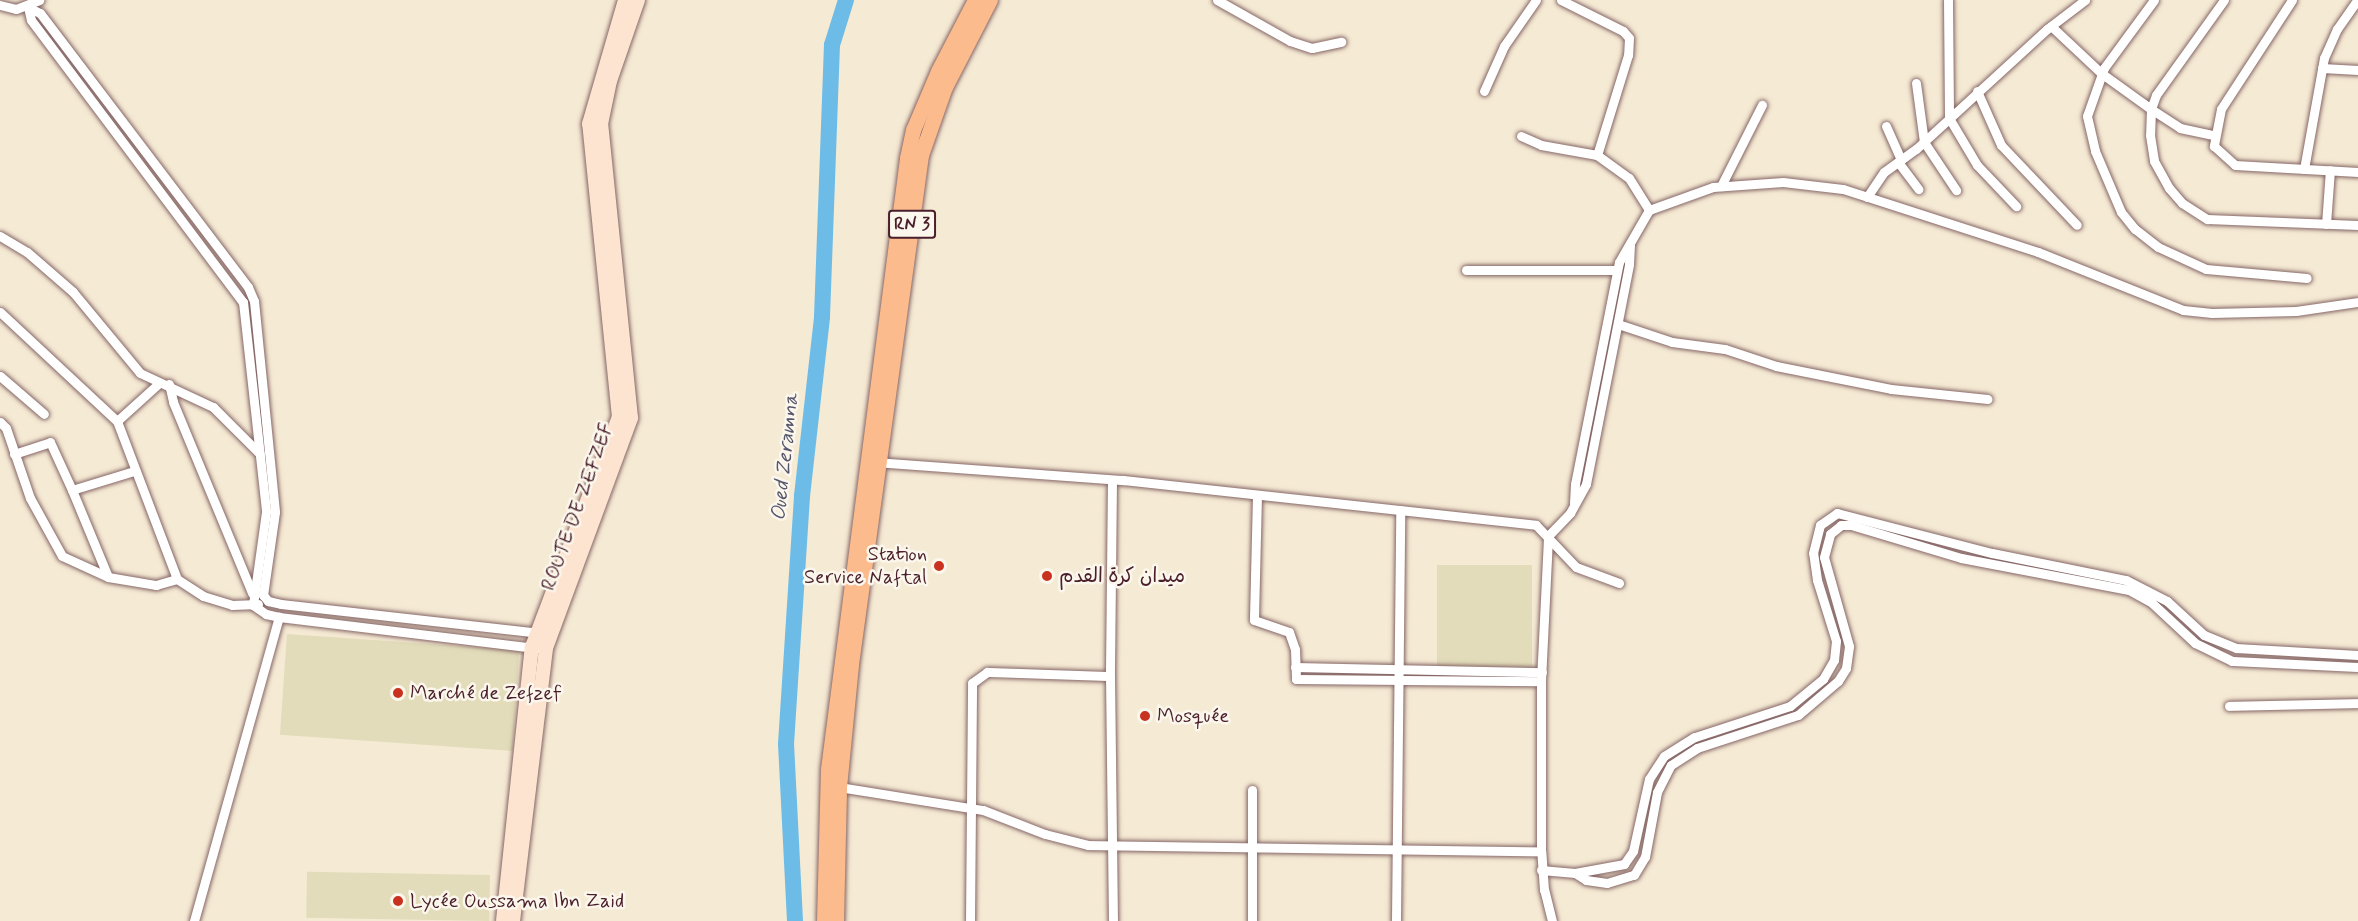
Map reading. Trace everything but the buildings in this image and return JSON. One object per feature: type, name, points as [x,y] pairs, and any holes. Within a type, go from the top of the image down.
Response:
[{"type":"highway","name":"RN 3","points":[[836,921],[839,787],[872,462],[907,158],[913,130],[938,71],[975,0]]},
{"type":"highway","name":"RN 3","points":[[825,921],[828,769],[872,462],[921,155],[945,87],[990,0]]},
{"type":"main road","name":"ROUTE DE ZEFZEF","points":[[502,921],[539,648],[619,417],[590,124],[625,0]]},
{"type":"main road","name":"ROUTE DE ZEFZEF","points":[[544,634],[631,418],[601,124],[610,81],[638,0]]},
{"type":"main road","name":"ROUTE DE ZEFZEF","points":[[513,921],[539,648]]},
{"type":"street","points":[[28,7],[39,0]]},
{"type":"street","points":[[1217,0],[1290,41],[1312,48],[1341,42]]},
{"type":"street","points":[[1484,91],[1504,46],[1536,0]]},
{"type":"street","points":[[1561,0],[1623,31],[1629,38],[1628,55],[1597,154]]},
{"type":"street","points":[[1948,0],[1949,118],[1977,165],[2016,206]]},
{"type":"street","points":[[1867,197],[1880,176],[1924,142],[1977,91],[2051,26],[2085,0]]},
{"type":"street","points":[[2154,0],[2102,74],[2090,102],[2088,129],[2121,212],[2135,229],[2158,247],[2206,269],[2307,278]]},
{"type":"street","points":[[2224,0],[2161,87],[2151,109],[2150,135],[2154,161],[2169,188],[2194,213],[2219,220],[2358,225]]},
{"type":"street","points":[[2292,0],[2230,93],[2213,135],[2219,153],[2235,165],[2358,172]]},
{"type":"street","points":[[2304,169],[2322,68],[2337,29],[2357,0]]},
{"type":"street","points":[[0,5],[28,7],[40,13],[248,287],[254,301],[275,512],[263,595],[268,601],[544,634]]},
{"type":"street","points":[[28,7],[31,20],[238,291],[245,314],[266,512],[253,604],[266,615],[539,648]]},
{"type":"street","points":[[2051,26],[2102,74],[2151,109],[2180,128],[2213,135]]},
{"type":"street","points":[[2322,68],[2358,70]]},
{"type":"street","points":[[1916,83],[1924,142],[1956,190]]},
{"type":"street","points":[[1977,91],[2001,145],[2077,225]]},
{"type":"street","points":[[1721,186],[1762,105]]},
{"type":"street","points":[[1886,126],[1899,161],[1918,189]]},
{"type":"street","points":[[1521,136],[1541,145],[1597,154],[1629,178],[1649,210]]},
{"type":"street","points":[[2326,224],[2330,170]]},
{"type":"street","points":[[1574,503],[1575,484],[1617,270],[1630,240],[1649,210],[1721,186],[1815,184],[1867,197],[2038,252],[2183,309],[2212,313],[2296,311],[2358,302]]},
{"type":"street","points":[[0,236],[27,252],[73,292],[140,373],[158,384],[169,384],[213,407],[260,454]]},
{"type":"street","points":[[1552,921],[1541,870],[1542,676],[1548,536],[1586,484],[1629,264],[1630,240]]},
{"type":"street","points":[[1466,270],[1617,270]]},
{"type":"street","points":[[0,312],[117,421],[134,471],[177,579],[203,596],[232,605],[281,604]]},
{"type":"street","points":[[1618,324],[1672,342],[1725,349],[1788,368],[1891,389],[1987,399]]},
{"type":"street","points":[[0,375],[44,414]]},
{"type":"street","points":[[117,421],[158,384]]},
{"type":"street","points":[[169,384],[172,402],[253,594]]},
{"type":"street","points":[[0,422],[6,428],[30,498],[62,556],[108,578],[156,585],[177,579]]},
{"type":"street","points":[[14,454],[50,442],[108,578]]},
{"type":"street","points":[[872,462],[1112,480],[1536,525],[1576,567],[1619,583]]},
{"type":"street","points":[[72,490],[134,471]]},
{"type":"street","points":[[1112,480],[1110,676],[1113,921]]},
{"type":"street","points":[[1257,495],[1254,620],[1289,632],[1296,679],[1399,675],[1542,676]]},
{"type":"street","points":[[1396,921],[1400,510]]},
{"type":"street","points":[[1541,870],[1575,873],[1614,868],[1631,856],[1649,779],[1671,750],[1695,737],[1790,706],[1823,679],[1834,660],[1836,641],[1815,571],[1814,544],[1824,520],[1832,514],[1848,513],[1992,553],[2126,580],[2167,602],[2204,635],[2236,648],[2358,655]]},
{"type":"street","points":[[1575,873],[1586,880],[1607,883],[1634,875],[1644,857],[1660,782],[1671,765],[1696,748],[1798,715],[1838,681],[1848,661],[1850,646],[1826,572],[1826,547],[1833,530],[1851,525],[1960,558],[2129,590],[2152,603],[2195,643],[2232,661],[2358,667]]},
{"type":"street","points":[[1814,544],[1826,547]]},
{"type":"street","points":[[194,921],[279,617]]},
{"type":"street","points":[[1295,668],[1399,675]]},
{"type":"street","points":[[970,921],[971,687],[975,678],[987,672],[1110,676]]},
{"type":"street","points":[[2229,706],[2358,703]]},
{"type":"street","points":[[839,787],[972,808],[1059,839],[1112,847],[1541,851]]},
{"type":"street","points":[[1251,790],[1252,921]]},
{"type":"shaded area","points":[[1437,565],[1532,565],[1532,667],[1437,667]]},
{"type":"shaded area","name":"Marché de Zefzef","points":[[287,634],[519,650],[512,751],[280,735]]},
{"type":"shaded area","name":"Lycée Oussama Ibn Zaid","points":[[307,872],[490,875],[489,921],[306,918]]},
{"type":"waterway","name":"Oued Zeramna","points":[[795,921],[786,744],[802,496],[822,317],[832,45],[846,0]]},
{"type":"place","name":"Station Service Naftal","points":[[939,566]]},
{"type":"place","name":"ميدان كرة القدم","points":[[1047,576]]},
{"type":"place","name":"Marché de Zefzef","points":[[398,693]]},
{"type":"place","name":"Mosquée","points":[[1145,716]]},
{"type":"place","name":"Lycée Oussama Ibn Zaid","points":[[398,901]]}]
